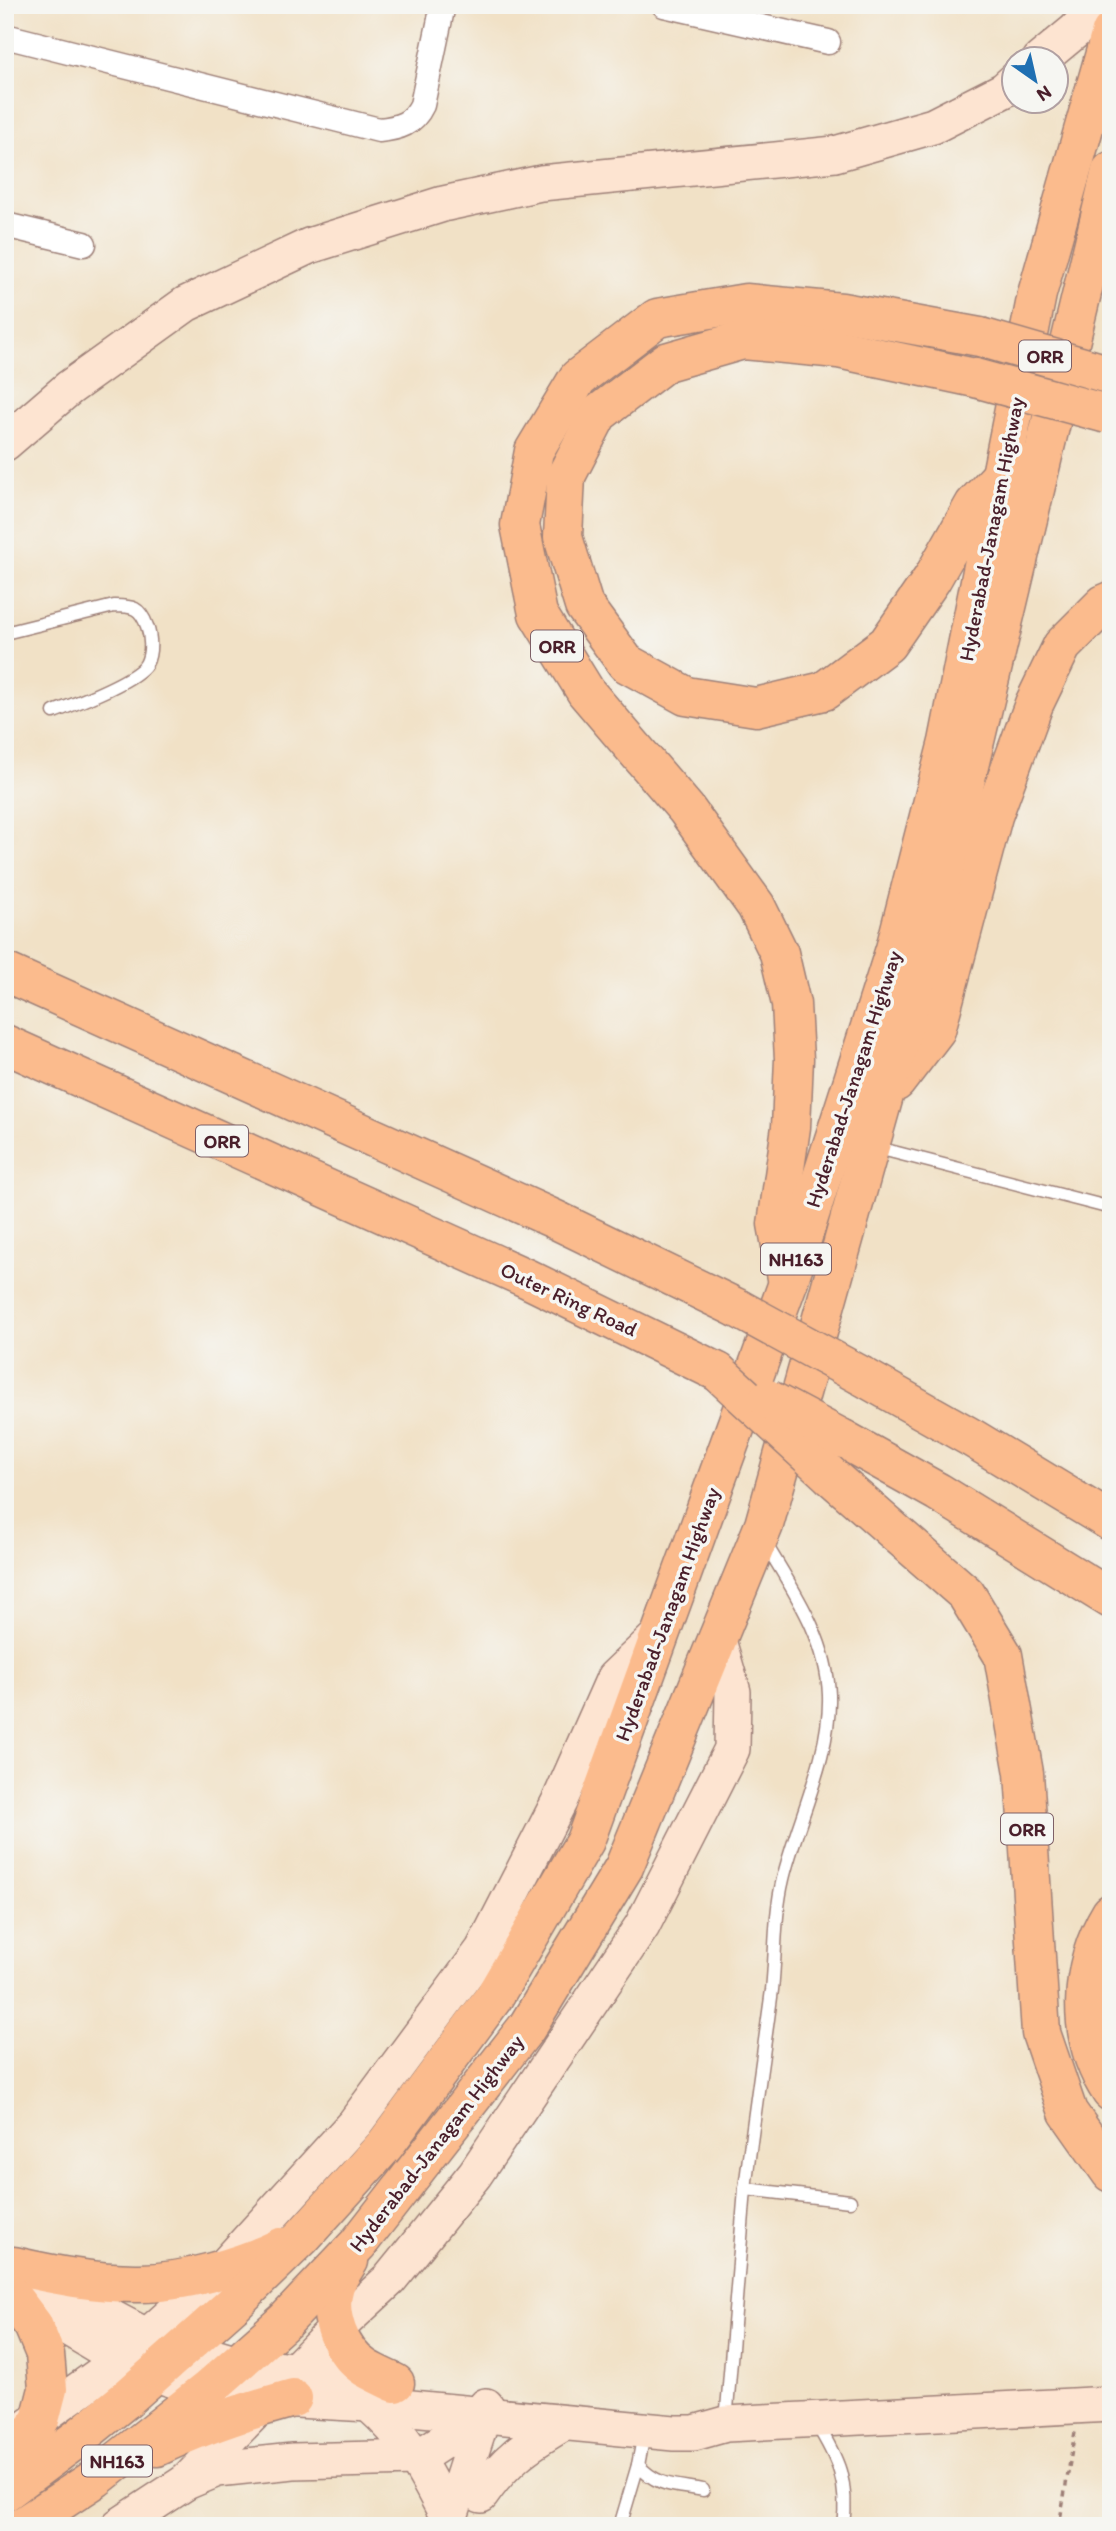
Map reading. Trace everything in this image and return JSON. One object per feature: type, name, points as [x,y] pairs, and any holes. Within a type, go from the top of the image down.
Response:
[{"type":"highway","name":"Hyderabad-Janagam Highway","points":[[185,2347],[302,2237],[385,2145],[494,1997],[585,1841],[788,1283],[895,949],[948,742],[1037,294],[1111,32]]},
{"type":"highway","name":"Hyderabad-Janagam Highway","points":[[238,2363],[285,2321],[358,2244],[527,2027],[624,1867],[761,1534],[928,942],[1111,171]]},
{"type":"highway","name":"ORR","points":[[788,1283],[777,1224],[791,1127],[794,1059],[791,1004],[779,953],[749,896],[686,809],[586,692],[538,614],[520,525],[534,451],[578,378],[657,318],[746,303],[842,312],[980,337],[1111,375]]},
{"type":"highway","name":"ORR","points":[[1001,475],[974,505],[932,579],[887,644],[824,691],[756,707],[686,696],[626,663],[584,607],[563,537],[566,477],[598,414],[666,362],[743,340],[838,349],[975,378],[1109,414]]},
{"type":"highway","points":[[884,1098],[936,1030],[993,816],[1034,704],[1062,646],[1104,604],[1111,601]]},
{"type":"highway","points":[[5,972],[554,1219],[737,1308],[972,1438],[1111,1522]]},
{"type":"highway","name":"Outer Ring Road","points":[[5,1044],[526,1278],[719,1372],[938,1492],[1111,1598]]},
{"type":"highway","name":"ORR","points":[[719,1372],[832,1477],[966,1594],[1003,1655],[1024,1773],[1041,2033],[1068,2112],[1111,2173]]},
{"type":"highway","points":[[1111,1913],[1091,1956],[1086,1977],[1084,2019],[1100,2075],[1111,2092]]},
{"type":"highway","points":[[8,2278],[138,2283],[223,2268],[256,2259],[302,2237]]},
{"type":"highway","points":[[358,2244],[335,2285],[332,2313],[346,2350],[363,2367],[382,2394]]},
{"type":"highway","points":[[5,2469],[40,2420],[48,2389],[45,2354],[8,2278]]},
{"type":"highway","name":"NH163","points":[[5,2492],[78,2438],[141,2356],[185,2347]]},
{"type":"highway","name":"NH163","points":[[23,2526],[96,2478],[238,2363]]},
{"type":"highway","points":[[96,2478],[180,2435],[279,2393]]},
{"type":"main road","points":[[1056,46],[1099,5]]},
{"type":"main road","points":[[5,443],[69,388],[186,304],[309,246],[443,204],[541,183],[835,154],[933,126],[1000,92]]},
{"type":"main road","points":[[5,2440],[141,2356],[355,2123],[483,1950],[560,1800],[614,1678],[660,1634]]},
{"type":"main road","points":[[120,2526],[186,2482],[279,2393],[336,2329],[389,2280],[475,2174],[642,1926],[732,1749],[733,1692],[718,1637]]},
{"type":"main road","points":[[8,2278],[41,2314],[141,2356],[207,2390],[242,2397],[279,2393],[382,2394],[496,2407],[695,2409],[726,2424]]},
{"type":"main road","points":[[185,2347],[238,2363],[279,2393]]},
{"type":"main road","points":[[382,2394],[417,2458],[462,2516]]},
{"type":"main road","points":[[186,2482],[217,2469],[248,2464],[293,2460],[417,2458],[496,2407],[562,2424],[694,2433],[726,2424],[1095,2405]]},
{"type":"main road","points":[[462,2516],[496,2407]]},
{"type":"main road","points":[[462,2516],[515,2454],[562,2424]]},
{"type":"street","points":[[5,36],[379,130],[397,128],[416,118],[422,105],[443,5]]},
{"type":"street","points":[[664,5],[828,42]]},
{"type":"street","points":[[5,225],[84,244]]},
{"type":"lane","points":[[5,633],[114,607],[131,606],[142,615],[149,630],[150,646],[146,664],[137,673],[114,686],[54,712]]},
{"type":"lane","points":[[870,1146],[1111,1208]]},
{"type":"lane","points":[[726,2424],[745,2189],[772,1988],[776,1915],[783,1880],[813,1789],[829,1696],[818,1639],[809,1617],[761,1534]]},
{"type":"lane","points":[[745,2189],[850,2202]]},
{"type":"lane","points":[[814,2420],[842,2474],[846,2508],[844,2526]]},
{"type":"lane","points":[[620,2526],[645,2430]]},
{"type":"lane","points":[[638,2465],[649,2478],[658,2482],[703,2490]]},
{"type":"path","points":[[1059,2526],[1095,2405]]}]
